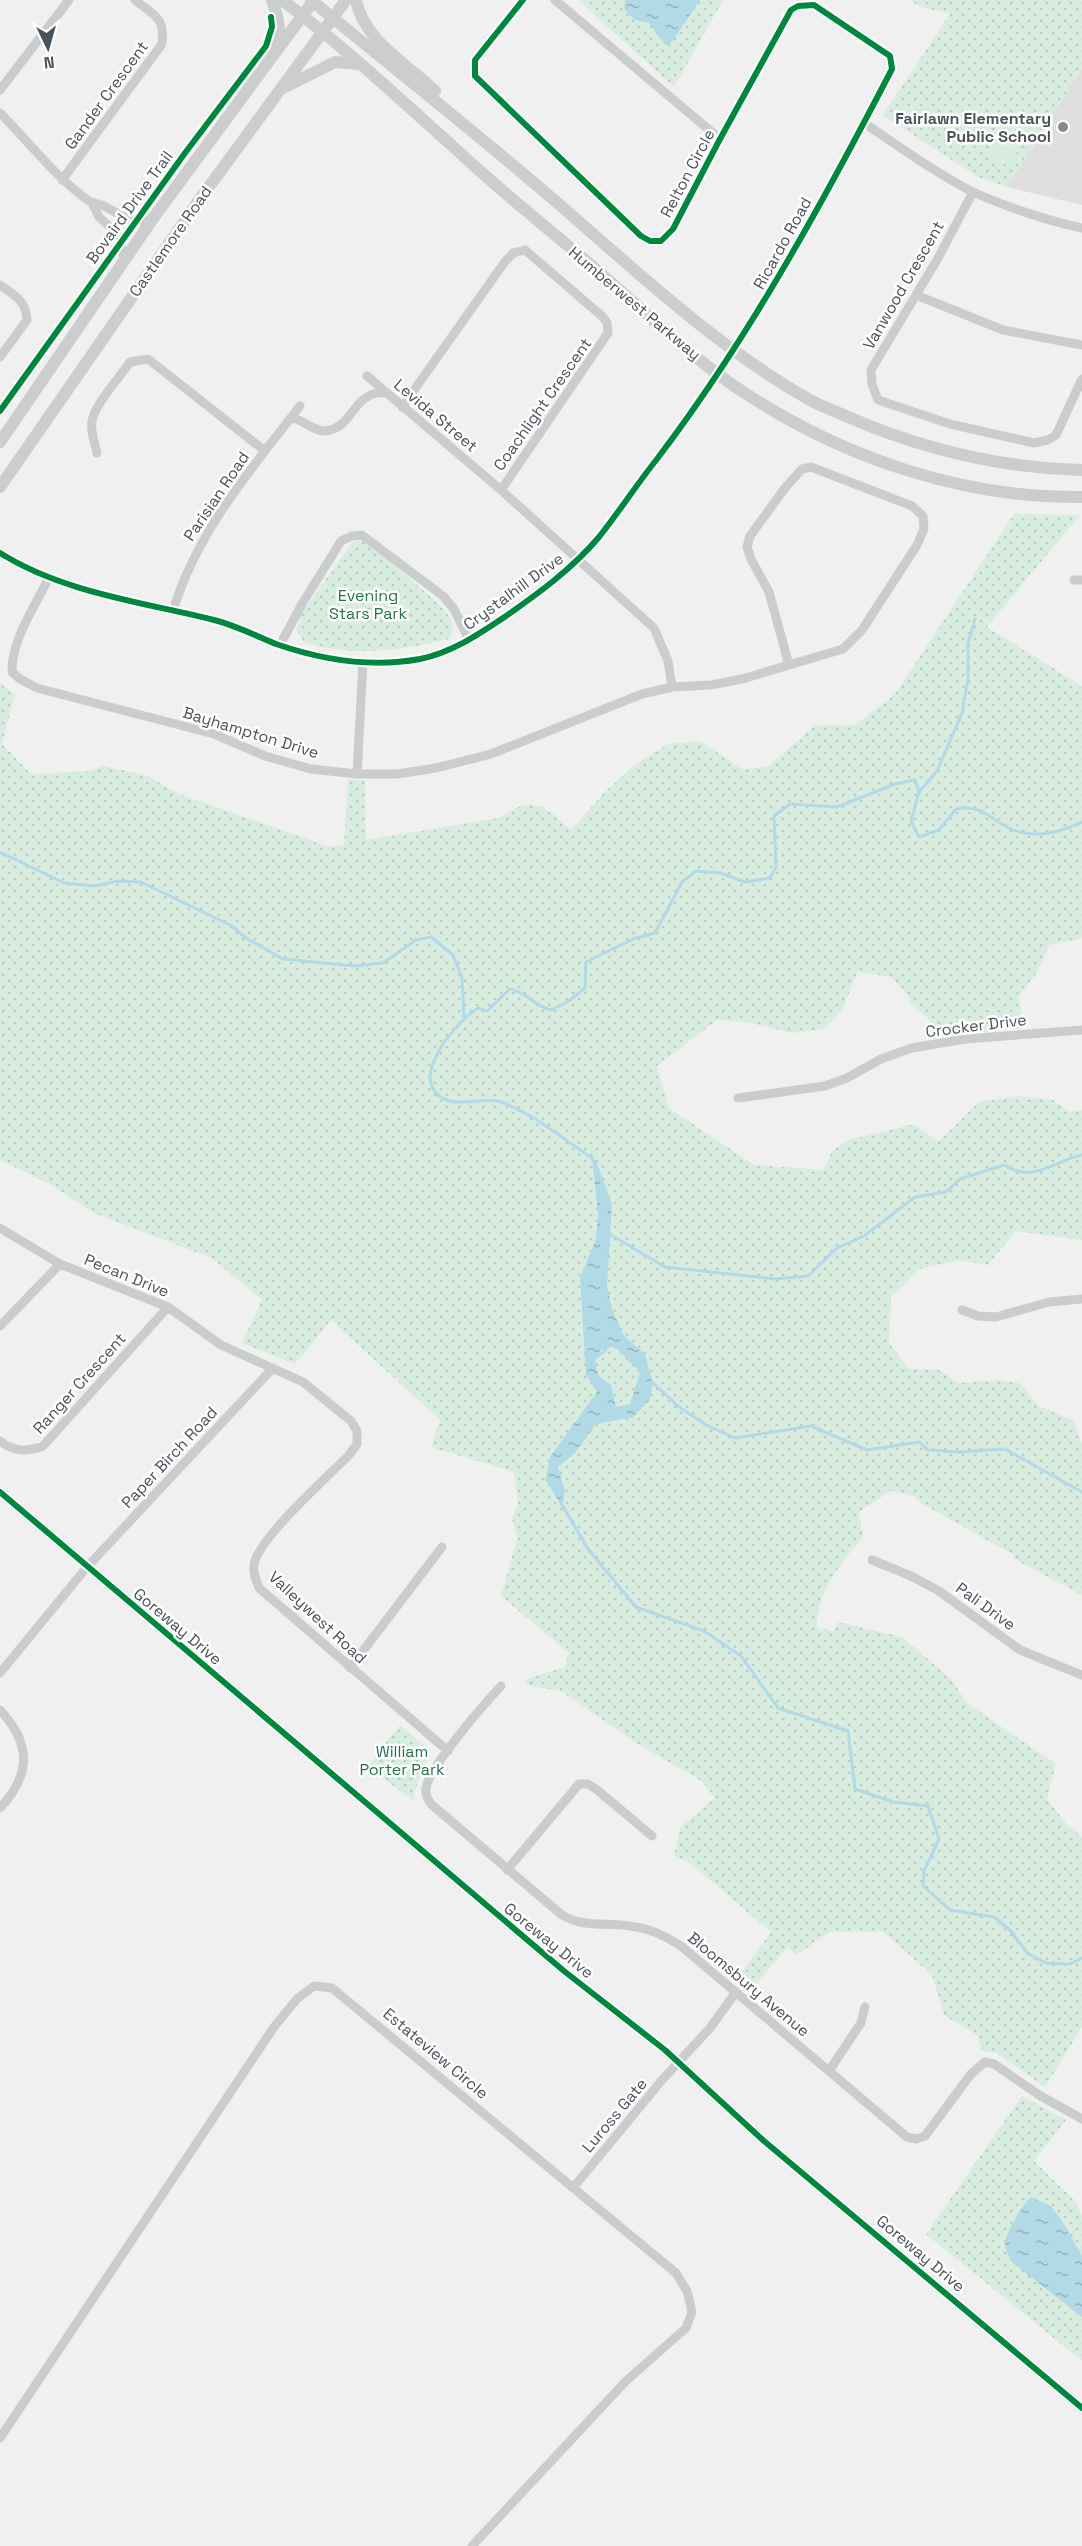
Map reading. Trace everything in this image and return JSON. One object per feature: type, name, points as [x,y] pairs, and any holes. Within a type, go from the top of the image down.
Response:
[{"type":"main road","points":[[272,0],[279,20],[278,41],[272,57]]},
{"type":"main road","name":"Humberwest Parkway","points":[[282,0],[718,374],[748,396],[825,438],[895,466],[998,491],[1039,496],[1082,497]]},
{"type":"main road","name":"Castlemore Road","points":[[0,487],[147,273],[346,0]]},
{"type":"main road","points":[[356,0],[362,20],[378,41],[418,75],[480,137]]},
{"type":"main road","name":"Castlemore Road","points":[[0,442],[154,217],[313,1]]},
{"type":"main road","name":"Humberwest Parkway","points":[[313,1],[480,137],[734,350],[813,401],[895,435],[977,458],[1043,469],[1082,470]]},
{"type":"main road","points":[[279,90],[335,62],[359,64]]},
{"type":"street","points":[[0,90],[69,0]]},
{"type":"street","name":"Gander Crescent","points":[[62,180],[162,44],[164,28],[159,19],[135,0]]},
{"type":"street","name":"Relton Circle","points":[[523,0],[475,60],[473,71],[475,76],[641,236],[650,240],[661,241],[674,229],[720,138],[786,17],[798,6],[814,5],[890,56],[892,69],[864,123]]},
{"type":"street","name":"Relton Circle","points":[[555,0],[720,138]]},
{"type":"street","points":[[0,113],[33,146],[62,180],[92,203],[99,217],[119,235],[124,260]]},
{"type":"street","points":[[864,123],[930,167],[973,192],[1060,223],[1082,228]]},
{"type":"street","name":"Ricardo Road","points":[[718,374],[778,280],[864,123]]},
{"type":"street","name":"Vanwood Crescent","points":[[973,192],[872,370],[872,384],[878,400],[950,424],[1034,443],[1048,440],[1056,435],[1082,379]]},
{"type":"street","points":[[92,203],[104,205],[130,220],[146,220],[154,217]]},
{"type":"street","name":"Coachlight Crescent","points":[[402,406],[504,262],[513,253],[525,250],[603,317],[608,323],[608,333],[501,490]]},
{"type":"street","points":[[0,285],[19,298],[26,309],[27,320],[0,357]]},
{"type":"street","points":[[916,295],[1003,330],[1082,345]]},
{"type":"street","points":[[97,453],[92,432],[95,412],[130,362],[148,359],[265,451]]},
{"type":"street","name":"Crystalhill Drive","points":[[0,553],[48,579],[218,621],[303,653],[363,663],[427,657],[469,640],[536,595],[579,559],[599,537],[718,374]]},
{"type":"street","name":"Levida Street","points":[[367,376],[501,490],[654,628],[668,661],[672,687]]},
{"type":"street","points":[[291,418],[300,419],[315,429],[334,429],[342,424],[362,399],[369,394],[386,393]]},
{"type":"street","name":"Parisian Road","points":[[173,610],[180,588],[200,544],[265,451],[300,406]]},
{"type":"street","name":"Bayhampton Drive","points":[[48,579],[12,660],[12,672],[20,679],[37,688],[214,735],[265,756],[311,769],[357,774],[397,774],[436,768],[491,754],[642,694],[672,687],[711,685],[742,680],[843,650],[862,630],[917,545],[924,529],[923,516],[912,506],[811,467],[802,469],[785,488],[750,536],[747,548],[769,592],[789,665]]},
{"type":"street","points":[[280,645],[341,541],[362,535],[443,596],[454,609],[469,640]]},
{"type":"street","points":[[357,774],[363,663]]},
{"type":"street","name":"Crocker Drive","points":[[738,1098],[825,1086],[847,1078],[880,1059],[920,1047],[965,1039],[1082,1030]]},
{"type":"street","name":"Pecan Drive","points":[[0,1228],[60,1264],[168,1307],[221,1345],[273,1368]]},
{"type":"street","points":[[0,1326],[60,1264]]},
{"type":"street","points":[[962,1310],[978,1316],[996,1317],[1049,1302],[1082,1299]]},
{"type":"street","name":"Ranger Crescent","points":[[0,1441],[14,1449],[30,1450],[43,1446],[168,1307]]},
{"type":"street","name":"Paper Birch Road","points":[[0,1673],[87,1567],[273,1368]]},
{"type":"street","name":"Valleywest Road","points":[[273,1368],[303,1382],[351,1421],[357,1431],[357,1444],[267,1539],[256,1556],[254,1576],[259,1588],[448,1751]]},
{"type":"street","name":"Goreway Drive","points":[[0,1492],[564,1971],[615,2009],[679,2062],[765,2141],[1082,2408]]},
{"type":"street","points":[[350,1668],[442,1547]]},
{"type":"street","name":"Pali Drive","points":[[872,1560],[911,1576],[939,1592],[1020,1650],[1082,1675]]},
{"type":"street","name":"Bloomsbury Avenue","points":[[501,1686],[448,1751],[429,1780],[426,1790],[427,1797],[432,1805],[555,1910],[576,1922],[594,1926],[634,1926],[673,1940],[901,2132],[916,2139],[925,2136],[970,2074],[985,2062],[994,2064],[1039,2095],[1082,2119]]},
{"type":"street","points":[[0,1710],[15,1726],[24,1748],[23,1775],[12,1795],[0,1808]]},
{"type":"street","points":[[507,1870],[579,1784],[588,1784],[596,1789],[652,1836]]},
{"type":"street","name":"Estateview Circle","points":[[0,2438],[274,2027],[297,1999],[314,1986],[332,1988],[347,1998],[676,2273],[687,2291],[692,2312],[686,2328],[626,2381],[472,2546]]},
{"type":"street","name":"Luross Gate","points":[[573,2188],[710,2028],[736,1992]]},
{"type":"street","points":[[829,2071],[861,2023],[865,2007]]},
{"type":"shaded area","name":"Fairlawn Elementary Public School","points":[[1082,68],[1082,205],[1007,187]]},
{"type":"green space","points":[[578,0],[723,0],[674,87]]},
{"type":"green space","points":[[910,0],[1082,0],[1082,68],[1007,187],[978,177],[883,115],[950,14],[919,6]]},
{"type":"green space","points":[[1015,114],[1034,127],[1008,166],[988,153]]},
{"type":"green space","points":[[1014,514],[1080,515],[987,627],[1082,686],[1082,938],[1049,945],[1037,973],[1019,996],[1023,1028],[938,1037],[928,1018],[910,1004],[908,995],[891,977],[857,972],[842,1011],[823,1029],[792,1033],[746,1022],[717,1020],[657,1066],[669,1108],[754,1165],[823,1170],[833,1150],[849,1140],[914,1124],[938,1142],[979,1102],[1018,1096],[1053,1100],[1070,1112],[1082,1110],[1082,1240],[1016,1231],[988,1265],[959,1260],[920,1269],[891,1297],[889,1343],[909,1369],[939,1370],[959,1383],[997,1380],[1020,1383],[1039,1406],[1074,1421],[1082,1444],[1082,1595],[1012,1558],[1014,1555],[921,1503],[914,1496],[891,1491],[859,1512],[863,1538],[838,1568],[825,1591],[817,1628],[834,1631],[838,1622],[902,1637],[951,1679],[967,1703],[1056,1764],[1047,1799],[1067,1825],[1082,1837],[1082,2027],[1045,2087],[997,2053],[982,2051],[977,2035],[944,2015],[932,1975],[883,1932],[830,1932],[796,1955],[788,1947],[750,1991],[737,1979],[771,1932],[690,1863],[674,1855],[680,1828],[714,1798],[703,1782],[641,1746],[561,1691],[526,1685],[526,1679],[565,1667],[569,1653],[501,1596],[517,1538],[512,1518],[518,1504],[514,1472],[431,1447],[440,1420],[331,1320],[295,1364],[242,1343],[262,1300],[212,1258],[94,1213],[50,1184],[0,1160],[0,683],[15,694],[2,744],[31,774],[90,771],[103,766],[146,775],[179,794],[330,847],[344,845],[348,780],[365,780],[366,840],[499,818],[521,806],[530,805],[545,809],[571,830],[604,793],[636,764],[668,744],[700,741],[742,769],[767,767],[816,725],[855,725],[895,694]]},
{"type":"green space","name":"Evening Stars Park","points":[[358,540],[371,544],[444,609],[452,624],[449,639],[376,651],[340,650],[304,642],[297,631],[300,616],[351,544]]},
{"type":"green space","name":"William Porter Park","points":[[400,1725],[427,1748],[427,1762],[416,1787],[414,1802],[368,1766]]},
{"type":"green space","points":[[1022,2096],[1066,2120],[1034,2161],[1074,2200],[1082,2215],[1082,2361],[926,2234]]},
{"type":"water","points":[[625,0],[700,0],[672,42],[665,45],[649,23],[629,15],[624,8]]},
{"type":"water","points":[[592,1158],[597,1163],[612,1204],[607,1285],[612,1309],[624,1336],[645,1354],[653,1384],[649,1401],[633,1417],[596,1424],[575,1453],[558,1467],[565,1491],[562,1507],[546,1480],[550,1457],[597,1392],[586,1375],[580,1278],[596,1239],[598,1213]],"holes":[[[614,1346],[640,1372],[630,1404],[616,1407],[611,1385],[598,1375],[595,1361],[600,1351]]]},
{"type":"water","points":[[1031,2197],[1051,2206],[1082,2256],[1082,2317],[1012,2262],[1008,2253],[1005,2244],[1008,2233],[1019,2212]]},
{"type":"waterway","points":[[975,619],[968,644],[968,679],[962,713],[937,771],[919,792],[911,821],[919,837],[939,830],[956,809],[975,809],[1010,829],[1035,834],[1067,828],[1082,822]]},
{"type":"waterway","points":[[593,1161],[548,1127],[513,1107],[488,1100],[452,1102],[434,1091],[430,1079],[432,1066],[438,1052],[458,1025],[478,1008],[487,1011],[510,989],[551,1010],[569,1001],[585,988],[586,962],[633,939],[655,933],[682,882],[696,871],[720,873],[745,882],[770,878],[776,867],[774,816],[790,804],[837,807],[895,784],[915,780],[919,792]]},
{"type":"waterway","points":[[0,852],[64,883],[94,886],[119,881],[141,882],[232,926],[246,938],[283,959],[355,966],[383,963],[416,940],[431,937],[453,955],[462,978],[464,1017]]},
{"type":"waterway","points":[[606,1232],[665,1267],[775,1279],[808,1276],[837,1248],[864,1236],[915,1197],[946,1192],[960,1179],[1004,1165],[1015,1170],[1034,1172],[1082,1155]]},
{"type":"waterway","points":[[596,1357],[605,1351],[607,1345]]},
{"type":"waterway","points":[[652,1382],[679,1407],[708,1426],[735,1438],[811,1426],[867,1450],[919,1442],[928,1450],[960,1452],[1005,1449],[1082,1492]]},
{"type":"waterway","points":[[561,1503],[588,1549],[636,1607],[704,1631],[741,1656],[778,1708],[848,1731],[855,1789],[893,1802],[928,1806],[939,1839],[924,1871],[923,1886],[950,1910],[994,1917],[1011,1931],[1027,1953],[1046,1963],[1070,1964],[1082,1958]]},
{"type":"cycle path","points":[[0,553],[25,567],[77,587],[222,622],[293,650],[347,661],[383,663],[432,656],[465,642],[543,589],[589,548],[691,413],[723,366],[811,220],[892,69],[890,56],[814,5],[798,6],[791,10],[673,229],[661,241],[650,241],[641,236],[475,76],[475,60],[523,0]]},
{"type":"cycle path","name":"Bovaird Drive Trail","points":[[0,411],[185,153],[266,46],[272,27],[271,17]]},
{"type":"cycle path","points":[[0,1492],[564,1971],[665,2050],[764,2141],[1082,2408]]},
{"type":"place","name":"Fairlawn Elementary Public School","points":[[1063,127]]}]
